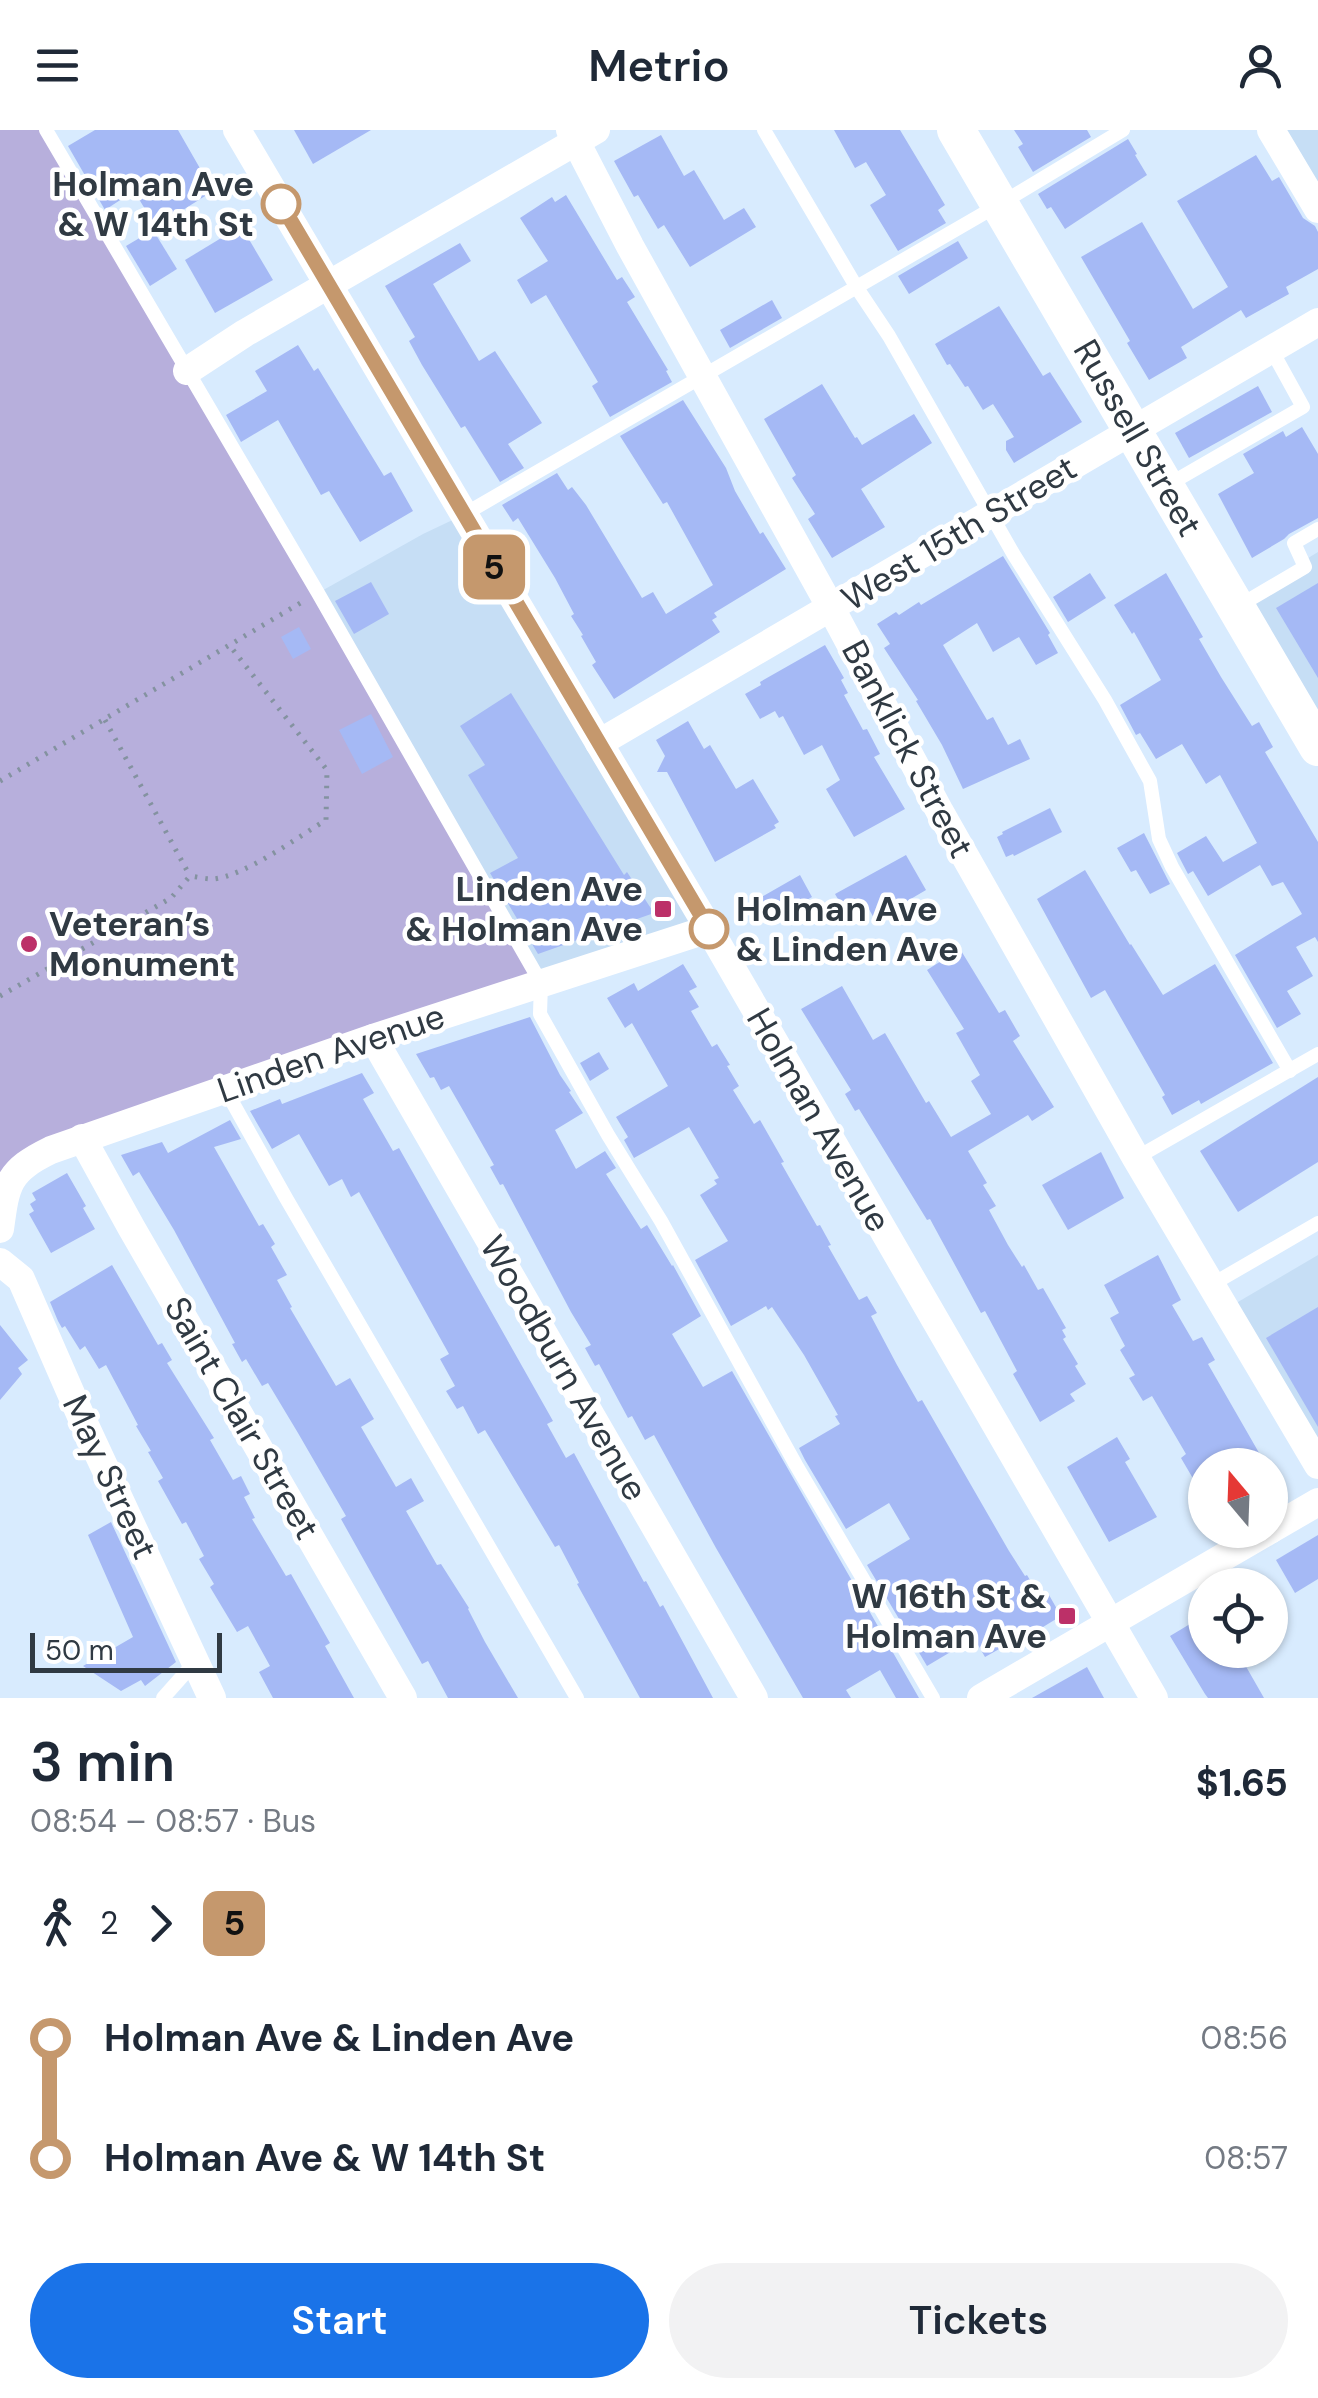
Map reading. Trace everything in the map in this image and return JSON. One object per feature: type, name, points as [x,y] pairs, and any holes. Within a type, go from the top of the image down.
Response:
[{"type":"street","name":"Holman Avenue","points":[[237,130],[709,929],[1154,1698]]},
{"type":"street","name":"Russell Street","points":[[956,130],[1318,747]]},
{"type":"street","points":[[1271,130],[1318,210]]},
{"type":"street","points":[[187,370],[580,134]]},
{"type":"street","name":"Banklick Street","points":[[580,134],[630,246],[940,812],[1136,1158],[1318,1465]]},
{"type":"street","name":"West 15th Street","points":[[599,744],[1318,322]]},
{"type":"street","name":"Linden Avenue","points":[[0,1229],[9,1182],[24,1163],[82,1138],[709,929]]},
{"type":"street","name":"Woodburn Avenue","points":[[373,1038],[754,1698]]},
{"type":"street","name":"Saint Clair Street","points":[[82,1138],[403,1698]]},
{"type":"street","name":"May Street","points":[[0,1262],[21,1279],[82,1421],[212,1698]]},
{"type":"street","points":[[1288,1520],[1318,1502]]},
{"type":"street","points":[[981,1698],[1239,1548]]},
{"type":"lane","points":[[46,130],[541,983],[540,1014],[933,1698]]},
{"type":"lane","points":[[764,130],[889,336],[1014,555],[1105,700],[1150,781],[1160,839],[1172,867],[1290,1070]]},
{"type":"lane","points":[[463,515],[1123,130]]},
{"type":"lane","points":[[1166,486],[1303,406],[1271,349]]},
{"type":"lane","points":[[1236,607],[1305,567],[1294,542],[1318,529]]},
{"type":"lane","points":[[1136,1158],[1318,1054]]},
{"type":"lane","points":[[225,1089],[577,1698]]},
{"type":"lane","points":[[1212,1285],[1318,1223]]},
{"type":"lane","points":[[163,1698],[196,1662]]},
{"type":"path","points":[[0,781],[318,593]]},
{"type":"path","points":[[190,876],[223,877],[250,866],[326,820],[327,770],[230,646]]},
{"type":"path","points":[[105,720],[190,876]]},
{"type":"path","points":[[0,996],[171,898],[190,876]]},
{"type":"shaded area","points":[[0,130],[46,130],[541,983],[0,1176]]},
{"type":"shaded area","points":[[1271,130],[1318,130],[1318,209]]},
{"type":"shaded area","points":[[463,515],[709,929],[541,983],[318,593]]},
{"type":"shaded area","points":[[1318,552],[1318,747],[1234,603]]},
{"type":"shaded area","points":[[1318,1255],[1318,1465],[1226,1309]]},
{"type":"building","points":[[95,130],[178,130],[213,191],[156,227],[134,191],[105,210],[68,146]]},
{"type":"building","points":[[294,130],[371,130],[313,164]]},
{"type":"building","points":[[834,130],[900,130],[945,205],[938,210],[946,223],[898,251],[870,205],[886,195],[866,162],[855,168]]},
{"type":"building","points":[[1014,130],[1087,130],[1091,137],[1033,172],[1018,147],[1023,144]]},
{"type":"building","points":[[661,135],[684,176],[694,170],[724,220],[744,208],[756,227],[690,267],[664,225],[658,229],[638,195],[634,197],[614,161]]},
{"type":"building","points":[[1128,139],[1147,175],[1065,229],[1038,194]]},
{"type":"building","points":[[1256,155],[1272,181],[1279,177],[1303,218],[1315,226],[1318,269],[1286,287],[1289,294],[1246,318],[1241,310],[1181,347],[1187,358],[1149,380],[1081,257],[1142,222],[1193,309],[1228,287],[1177,201]]},
{"type":"building","points":[[566,195],[617,280],[622,277],[635,297],[627,302],[672,382],[610,417],[592,386],[598,382],[546,295],[531,304],[517,280],[548,261],[520,218],[552,197],[555,202]]},
{"type":"building","points":[[241,226],[273,280],[215,313],[185,260]]},
{"type":"building","points":[[153,230],[177,269],[150,286],[126,246]]},
{"type":"building","points":[[958,241],[968,258],[909,294],[898,276]]},
{"type":"building","points":[[460,243],[471,261],[433,284],[479,361],[495,351],[542,423],[508,444],[524,468],[500,482],[422,365],[409,341],[415,337],[385,286]]},
{"type":"building","points":[[772,300],[782,318],[730,348],[720,330]]},
{"type":"building","points":[[999,306],[1043,376],[1050,372],[1082,422],[1014,463],[1006,450],[1006,441],[1014,437],[993,404],[983,410],[935,344]]},
{"type":"building","points":[[298,345],[314,371],[318,368],[384,476],[391,472],[413,511],[360,542],[329,491],[321,495],[278,420],[241,442],[226,415],[267,391],[255,371]]},
{"type":"building","points":[[822,384],[862,445],[914,414],[932,443],[861,489],[885,527],[832,558],[808,519],[815,514],[792,478],[796,475],[764,419]]},
{"type":"building","points":[[1258,386],[1272,412],[1189,458],[1175,433]]},
{"type":"building","points":[[683,400],[726,468],[760,534],[763,532],[786,569],[714,613],[717,617],[712,620],[720,632],[614,699],[592,665],[596,662],[555,578],[518,518],[513,522],[502,505],[557,473],[568,490],[572,487],[586,505],[642,598],[653,592],[666,614],[713,585],[667,502],[663,504],[620,436]]},
{"type":"building","points":[[1302,427],[1318,454],[1318,518],[1252,558],[1218,494],[1254,473],[1243,454],[1283,431],[1286,437]]},
{"type":"building","points":[[1003,556],[1058,653],[1036,665],[1019,637],[993,652],[977,623],[943,645],[987,720],[993,717],[1008,745],[1020,739],[1030,759],[963,789],[918,700],[884,648],[890,644],[877,624],[919,602],[921,605]]},
{"type":"building","points":[[1090,573],[1106,598],[1068,622],[1053,597]]},
{"type":"building","points":[[1166,573],[1221,677],[1252,726],[1259,722],[1273,747],[1265,752],[1318,842],[1318,942],[1315,937],[1296,947],[1313,976],[1287,991],[1301,1014],[1277,1028],[1235,955],[1302,914],[1283,882],[1272,886],[1260,865],[1208,896],[1193,871],[1188,874],[1177,853],[1206,836],[1223,862],[1257,843],[1220,775],[1206,784],[1182,744],[1156,759],[1140,733],[1136,735],[1120,705],[1161,680],[1114,605]]},
{"type":"building","points":[[371,582],[389,614],[354,634],[335,601]]},
{"type":"building","points":[[1318,583],[1318,678],[1276,608]]},
{"type":"building","points":[[299,627],[311,649],[293,659],[281,637]]},
{"type":"building","points":[[825,645],[844,678],[841,680],[848,693],[844,695],[880,754],[874,757],[905,809],[854,837],[826,789],[840,780],[822,745],[804,755],[783,716],[779,718],[775,711],[760,719],[745,694]]},
{"type":"building","points":[[511,693],[624,875],[627,872],[654,913],[538,954],[490,873],[518,858],[468,775],[485,765],[460,726]]},
{"type":"building","points":[[371,714],[393,757],[362,774],[339,730]]},
{"type":"building","points":[[688,721],[704,749],[710,745],[736,789],[753,779],[779,822],[774,825],[776,828],[715,862],[667,772],[657,772],[665,756],[656,740]]},
{"type":"building","points":[[1050,808],[1062,832],[1006,857],[997,837]]},
{"type":"building","points":[[1144,833],[1170,884],[1150,894],[1117,848]]},
{"type":"building","points":[[906,855],[926,890],[875,920],[865,902],[846,913],[835,894]]},
{"type":"building","points":[[1085,870],[1163,995],[1215,964],[1273,1063],[1201,1104],[1199,1100],[1172,1115],[1162,1097],[1165,1095],[1105,990],[1091,998],[1037,899]]},
{"type":"building","points":[[800,875],[812,897],[757,924],[746,906]]},
{"type":"building","points":[[960,949],[999,1013],[1005,1010],[1020,1036],[1013,1041],[1054,1107],[1032,1121],[1028,1115],[968,1151],[996,1206],[989,1210],[1022,1267],[1038,1290],[1043,1288],[1066,1328],[1062,1330],[1066,1337],[1063,1339],[1086,1384],[1070,1394],[1075,1401],[1040,1422],[985,1311],[981,1313],[930,1219],[927,1220],[859,1109],[855,1111],[845,1094],[851,1090],[801,1009],[842,986],[873,1040],[885,1033],[951,1137],[991,1114],[971,1081],[980,1075],[956,1033],[964,1029],[927,970]]},
{"type":"building","points":[[683,964],[697,987],[689,991],[699,1007],[691,1011],[712,1047],[717,1044],[730,1065],[727,1066],[739,1086],[733,1090],[754,1124],[760,1120],[859,1300],[867,1296],[877,1313],[871,1316],[897,1365],[918,1402],[922,1400],[1009,1551],[1041,1599],[1049,1595],[1061,1616],[985,1657],[974,1638],[927,1666],[867,1565],[910,1539],[889,1503],[846,1529],[805,1460],[799,1448],[840,1424],[835,1416],[838,1415],[772,1307],[768,1310],[766,1306],[731,1326],[695,1260],[728,1241],[700,1195],[717,1184],[714,1180],[719,1178],[689,1127],[634,1158],[624,1140],[628,1137],[616,1117],[668,1086],[632,1023],[625,1028],[607,998],[634,983],[638,991]]},
{"type":"building","points":[[530,1017],[583,1113],[555,1130],[576,1169],[605,1151],[616,1168],[606,1174],[641,1229],[647,1225],[701,1316],[672,1334],[703,1387],[732,1371],[919,1698],[896,1698],[880,1670],[846,1690],[851,1698],[803,1698],[654,1435],[645,1440],[632,1416],[628,1418],[599,1364],[595,1366],[585,1348],[591,1345],[449,1086],[441,1090],[416,1054]]},
{"type":"building","points":[[599,1052],[609,1069],[590,1081],[580,1063]]},
{"type":"building","points":[[362,1073],[374,1093],[363,1099],[393,1151],[399,1148],[553,1421],[547,1424],[566,1458],[574,1453],[713,1698],[640,1698],[559,1545],[555,1547],[485,1430],[478,1434],[463,1406],[457,1409],[446,1391],[455,1386],[440,1359],[449,1354],[359,1192],[351,1197],[342,1179],[329,1186],[299,1134],[272,1149],[250,1111],[280,1099],[282,1104]]},
{"type":"building","points":[[1318,1077],[1318,1162],[1238,1212],[1200,1151]]},
{"type":"building","points":[[230,1120],[241,1139],[214,1147],[259,1226],[263,1224],[275,1244],[271,1247],[287,1275],[277,1280],[290,1308],[336,1386],[350,1378],[374,1419],[361,1427],[396,1487],[411,1478],[424,1501],[406,1511],[437,1565],[441,1564],[469,1608],[518,1698],[448,1698],[428,1661],[422,1664],[341,1519],[346,1516],[298,1433],[268,1383],[262,1386],[246,1359],[242,1362],[174,1230],[139,1172],[133,1176],[121,1155],[162,1142],[168,1153]]},
{"type":"building","points":[[1101,1152],[1124,1198],[1068,1230],[1042,1185]]},
{"type":"building","points":[[67,1173],[95,1229],[51,1253],[29,1214],[34,1211],[30,1204],[36,1200],[32,1193]]},
{"type":"building","points":[[1158,1255],[1181,1300],[1172,1305],[1193,1341],[1202,1337],[1215,1360],[1208,1364],[1256,1448],[1188,1448],[1188,1470],[1181,1458],[1186,1454],[1152,1396],[1143,1401],[1129,1378],[1135,1375],[1120,1350],[1125,1346],[1110,1318],[1119,1313],[1104,1285]]},
{"type":"building","points":[[112,1265],[158,1345],[162,1343],[172,1360],[167,1363],[214,1438],[210,1440],[233,1480],[241,1476],[250,1494],[244,1497],[255,1518],[252,1519],[286,1576],[291,1574],[330,1643],[325,1646],[354,1698],[273,1698],[259,1672],[270,1666],[248,1626],[237,1632],[210,1587],[214,1584],[199,1559],[204,1556],[158,1481],[163,1478],[148,1452],[151,1451],[106,1365],[99,1369],[85,1346],[80,1350],[58,1321],[50,1302]]},
{"type":"building","points":[[1318,1307],[1318,1427],[1266,1338]]},
{"type":"building","points":[[0,1325],[28,1360],[18,1368],[22,1374],[0,1400]]},
{"type":"building","points":[[1117,1437],[1130,1459],[1125,1462],[1157,1517],[1109,1542],[1067,1467]]},
{"type":"building","points":[[111,1522],[176,1662],[145,1686],[141,1680],[121,1691],[83,1666],[133,1637],[88,1535]]},
{"type":"building","points":[[1318,1535],[1318,1579],[1295,1593],[1288,1581],[1288,1568],[1281,1568],[1276,1560]]},
{"type":"building","points":[[1188,1625],[1188,1666],[1170,1636]]},
{"type":"building","points":[[1087,1667],[1104,1698],[1032,1698]]},
{"type":"building","points":[[1189,1668],[1247,1668],[1264,1698],[1208,1698]]},
{"type":"bus line","name":"5","points":[[281,204],[709,929]]},
{"type":"place","name":"Holman Ave & W 14th St","points":[[281,204]]},
{"type":"place","name":"Linden Ave & Holman Ave","points":[[663,909]]},
{"type":"place","name":"Holman Ave & Linden Ave","points":[[709,929]]},
{"type":"place","name":"Veteran’s Monument","points":[[29,944]]},
{"type":"place","name":"W 16th St & Holman Ave","points":[[1067,1616]]}]
